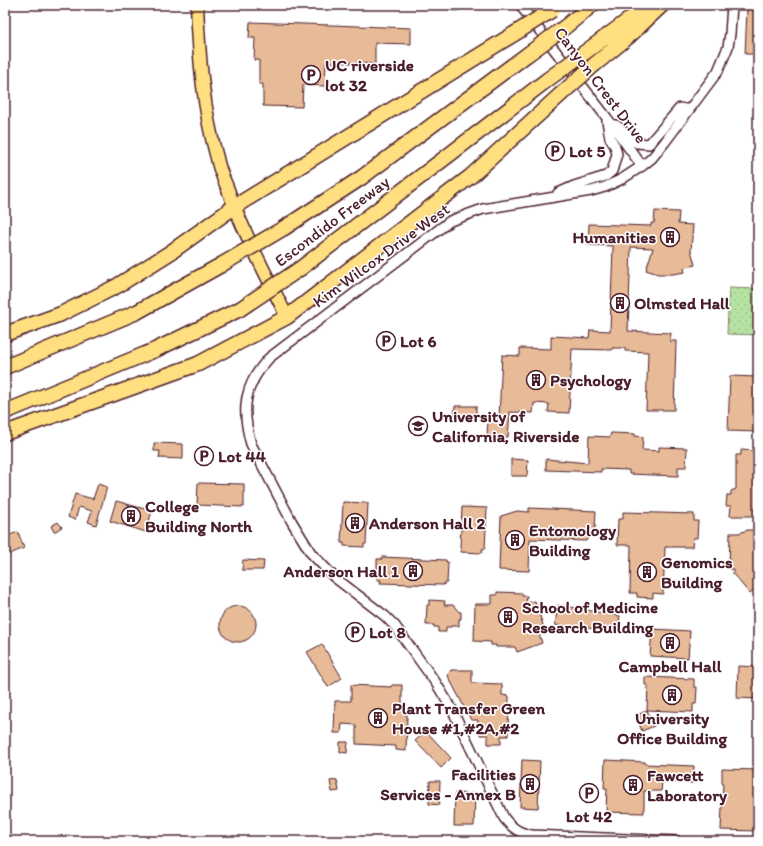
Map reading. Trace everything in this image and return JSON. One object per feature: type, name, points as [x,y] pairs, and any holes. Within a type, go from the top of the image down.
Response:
[{"type":"highway","name":"Escondido Freeway","points":[[5,367],[137,312],[284,228],[361,178],[565,27],[592,5]]},
{"type":"highway","name":"Escondido Freeway","points":[[5,412],[155,350],[240,309],[301,268],[547,80],[649,5]]},
{"type":"highway","points":[[5,433],[198,364],[287,317],[470,176],[594,65],[628,38],[662,5]]},
{"type":"highway","points":[[5,334],[60,314],[116,286],[171,252],[234,207],[290,174],[556,7]]},
{"type":"main road","points":[[198,5],[198,31],[209,124],[217,160],[234,207],[287,317]]},
{"type":"street","name":"Canyon Crest Drive","points":[[520,5],[642,166]]},
{"type":"street","name":"Kim Wilcox Drive West","points":[[677,841],[532,835],[510,826],[504,818],[453,711],[417,656],[395,626],[385,616],[334,577],[319,562],[302,540],[251,444],[246,427],[246,403],[253,378],[269,358],[450,221],[482,209],[591,191],[605,187],[622,179],[652,158],[718,71],[726,54],[730,34],[732,5]]},
{"type":"street","points":[[607,118],[637,143],[646,144],[652,141],[680,108],[689,110]]},
{"type":"street","points":[[545,199],[574,186],[606,176],[612,171],[617,154],[615,146],[610,138],[607,118]]},
{"type":"green space","points":[[729,288],[758,289],[758,335],[727,334]]},
{"type":"water","points":[[442,5],[467,5],[461,10],[455,11]]},
{"type":"building","points":[[747,9],[758,9],[758,54],[745,54]]},
{"type":"building","points":[[250,22],[411,28],[411,44],[375,43],[375,64],[326,62],[325,86],[303,85],[302,107],[263,106],[263,84],[259,84],[259,60],[254,60],[255,38],[249,38]]},
{"type":"building","points":[[655,211],[679,212],[678,224],[693,225],[691,250],[695,265],[684,268],[685,272],[658,274],[646,270],[653,248],[631,247],[628,331],[671,333],[670,341],[676,341],[674,410],[646,410],[648,352],[625,351],[625,348],[612,348],[612,350],[572,349],[569,413],[548,412],[549,404],[534,403],[533,413],[510,412],[508,437],[487,436],[488,418],[499,418],[502,355],[520,356],[520,348],[551,349],[551,336],[589,338],[590,330],[610,331],[613,246],[588,245],[589,224],[651,226],[651,223],[654,223]]},
{"type":"building","points":[[730,376],[758,377],[758,432],[728,431]]},
{"type":"building","points":[[455,406],[476,406],[476,419],[454,418]]},
{"type":"building","points":[[611,433],[635,434],[635,436],[643,437],[642,450],[659,451],[659,447],[687,448],[686,467],[678,467],[678,476],[629,474],[629,470],[601,469],[601,472],[546,470],[546,459],[588,463],[589,436],[610,437]]},
{"type":"building","points":[[154,443],[183,444],[183,459],[159,458],[160,451],[154,451]]},
{"type":"building","points":[[741,450],[757,451],[758,454],[758,516],[730,516],[731,506],[726,506],[727,495],[731,495],[731,491],[736,489],[736,455],[741,455]]},
{"type":"building","points":[[511,459],[528,460],[527,476],[511,476]]},
{"type":"building","points":[[198,483],[244,484],[244,507],[197,505]]},
{"type":"building","points":[[98,484],[107,487],[96,525],[88,522],[92,511],[79,507],[75,520],[68,517],[75,494],[93,499]]},
{"type":"building","name":"College Building North","points":[[116,501],[152,511],[146,532],[110,521]]},
{"type":"building","name":"Anderson Hall 2","points":[[343,502],[368,503],[366,544],[364,544],[364,547],[344,546],[344,543],[341,543]]},
{"type":"building","points":[[462,507],[487,508],[485,549],[482,549],[482,553],[461,552]]},
{"type":"building","name":"Entomology Building","points":[[529,508],[596,511],[595,528],[586,541],[530,539],[529,571],[499,570],[501,516],[517,511],[529,512]]},
{"type":"building","name":"Genomics Building","points":[[623,512],[694,514],[694,521],[698,521],[697,538],[693,538],[692,547],[665,547],[663,594],[653,593],[653,598],[637,597],[637,593],[630,593],[631,545],[617,545],[618,519],[623,519]]},
{"type":"building","points":[[58,522],[62,527],[54,532],[51,526]]},
{"type":"building","points":[[748,530],[758,530],[758,597],[753,591],[750,594],[733,574],[733,569],[729,569],[730,533],[739,533]]},
{"type":"building","points":[[18,532],[24,548],[5,556],[5,537]]},
{"type":"building","name":"Anderson Hall 1","points":[[382,557],[446,560],[446,562],[448,562],[447,583],[444,583],[444,585],[380,583],[381,580],[377,580],[377,559],[382,559]]},
{"type":"building","points":[[243,560],[264,561],[263,570],[242,570]]},
{"type":"building","name":"School of Medicine Research Building","points":[[497,592],[522,593],[522,596],[527,596],[526,603],[535,601],[544,628],[538,630],[542,643],[517,652],[515,647],[496,647],[496,645],[491,645],[491,642],[474,641],[475,604],[492,604],[492,595],[497,595]]},
{"type":"building","points":[[429,600],[445,601],[444,605],[453,605],[459,612],[461,612],[459,626],[446,627],[446,632],[438,632],[438,627],[434,627],[434,625],[426,625],[427,605],[429,605]]},
{"type":"building","points":[[558,605],[620,616],[617,633],[578,626],[577,629],[555,625]]},
{"type":"building","points":[[242,606],[251,611],[255,617],[255,631],[251,637],[242,642],[234,642],[225,637],[221,631],[220,620],[225,611],[231,607]]},
{"type":"building","name":"Campbell Hall","points":[[652,629],[690,631],[688,658],[650,656]]},
{"type":"building","points":[[322,644],[342,678],[328,687],[307,652]]},
{"type":"building","points":[[738,666],[758,667],[758,699],[737,698]]},
{"type":"building","points":[[451,670],[472,670],[472,683],[502,684],[502,695],[509,696],[508,736],[501,736],[501,744],[488,744],[488,735],[480,735],[481,726],[478,726],[478,720],[471,720],[449,678],[448,675]]},
{"type":"building","name":"University Office Building","points":[[645,677],[694,679],[694,687],[697,687],[696,704],[693,704],[693,712],[647,710],[648,685],[645,685]]},
{"type":"building","name":"Plant Transfer Green House #1,#2A,#2","points":[[351,685],[391,687],[392,685],[402,685],[402,707],[405,707],[405,714],[407,714],[406,751],[396,750],[396,746],[356,744],[356,725],[342,724],[341,733],[334,733],[335,701],[351,701]]},
{"type":"building","points":[[647,710],[654,726],[642,731],[636,716]]},
{"type":"building","points":[[426,731],[451,758],[441,768],[415,741]]},
{"type":"building","points":[[340,742],[348,742],[347,753],[340,752]]},
{"type":"building","name":"Facilities Services - Annex B","points":[[522,760],[540,761],[538,808],[520,807]]},
{"type":"building","name":"Fawcett Laboratory","points":[[605,760],[645,762],[645,764],[694,766],[693,783],[662,782],[661,791],[644,791],[644,813],[606,812],[607,788],[604,788]]},
{"type":"building","points":[[722,769],[758,770],[758,831],[721,830],[723,783]]},
{"type":"building","points":[[337,780],[339,791],[332,792],[330,781]]},
{"type":"building","points":[[430,781],[440,781],[439,805],[429,804]]},
{"type":"building","points":[[455,793],[475,794],[474,826],[454,826]]},
{"type":"place","name":"UC riverside lot 32","points":[[311,75]]},
{"type":"place","name":"Lot 5","points":[[555,151]]},
{"type":"place","name":"Humanities","points":[[670,237]]},
{"type":"place","name":"Olmsted Hall","points":[[620,303]]},
{"type":"place","name":"Lot 6","points":[[386,341]]},
{"type":"place","name":"Psychology","points":[[536,380]]},
{"type":"place","name":"University of California, Riverside","points":[[418,426]]},
{"type":"place","name":"Lot 44","points":[[204,456]]},
{"type":"place","name":"College Building North","points":[[131,516]]},
{"type":"place","name":"Anderson Hall 2","points":[[355,523]]},
{"type":"place","name":"Entomology Building","points":[[515,540]]},
{"type":"place","name":"Anderson Hall 1","points":[[413,571]]},
{"type":"place","name":"Genomics Building","points":[[647,572]]},
{"type":"place","name":"School of Medicine Research Building","points":[[508,617]]},
{"type":"place","name":"Lot 8","points":[[355,632]]},
{"type":"place","name":"Campbell Hall","points":[[670,643]]},
{"type":"place","name":"University Office Building","points":[[672,695]]},
{"type":"place","name":"Plant Transfer Green House #1,#2A,#2","points":[[378,718]]},
{"type":"place","name":"Facilities Services - Annex B","points":[[530,784]]},
{"type":"place","name":"Fawcett Laboratory","points":[[633,785]]},
{"type":"place","name":"Lot 42","points":[[589,793]]}]
